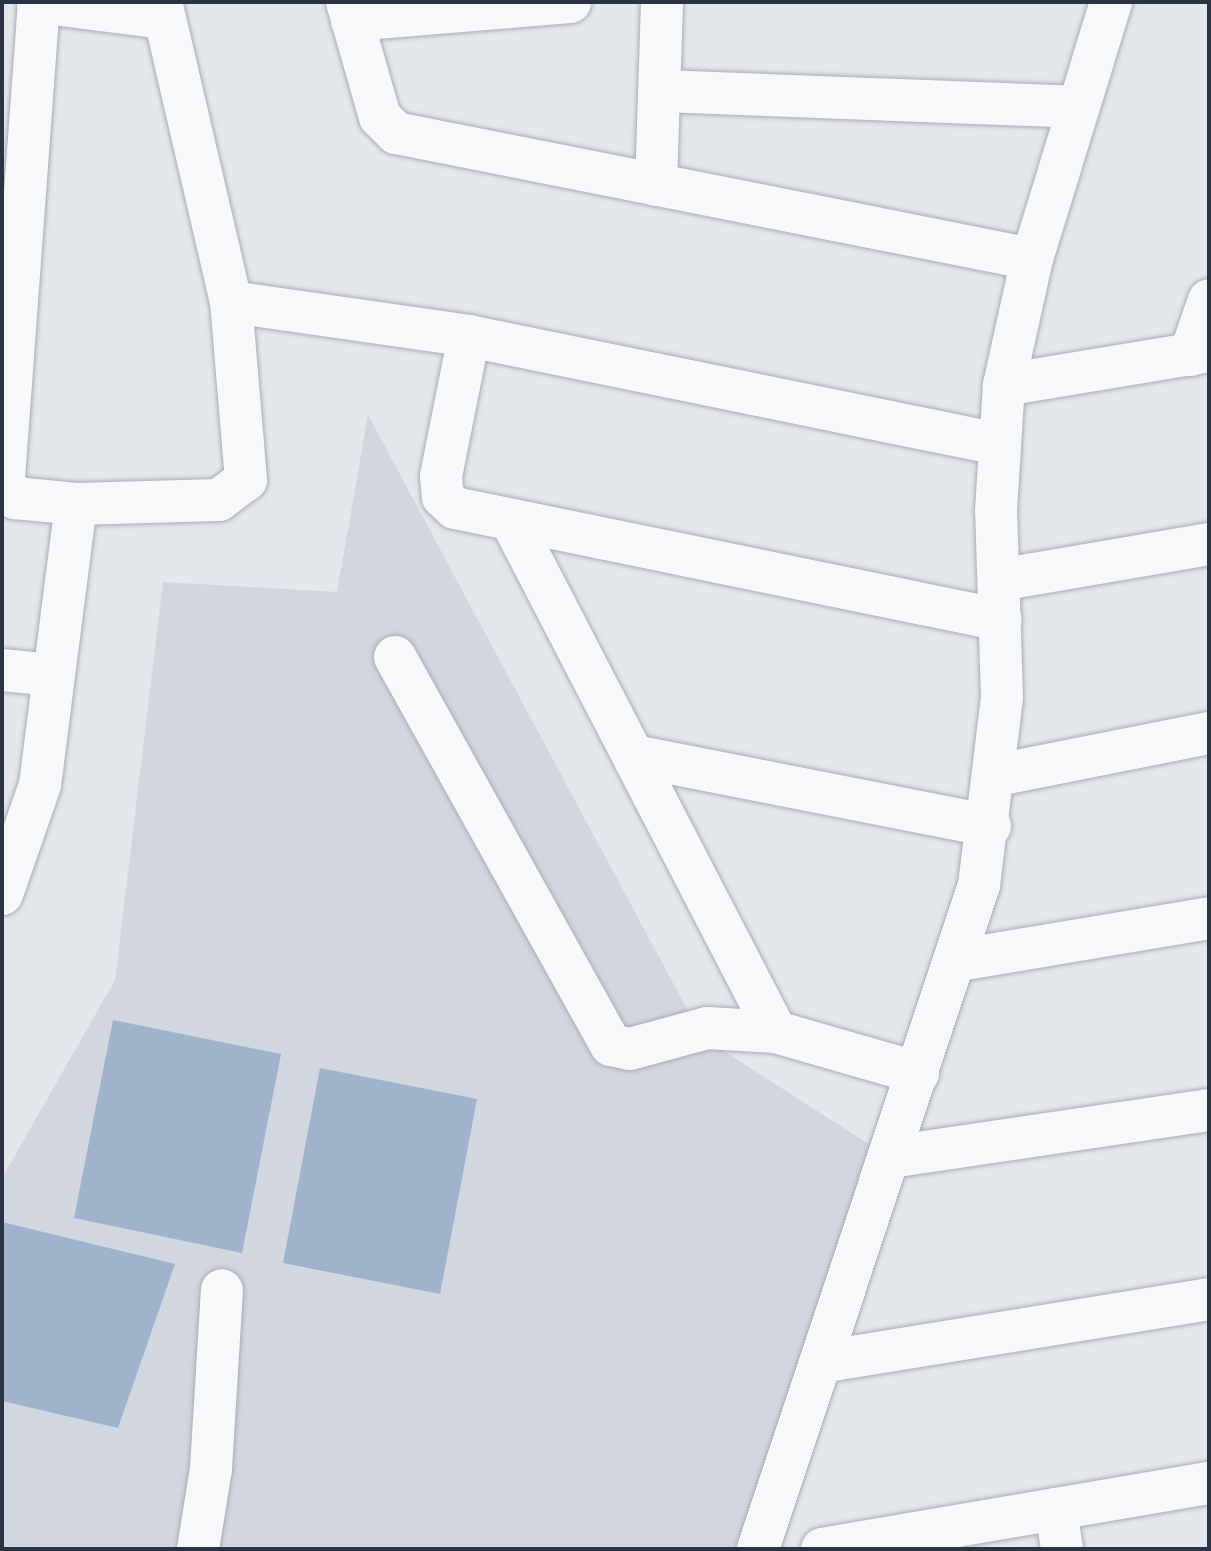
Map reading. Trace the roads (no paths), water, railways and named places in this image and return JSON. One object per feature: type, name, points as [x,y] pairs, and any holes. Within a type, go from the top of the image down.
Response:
[{"type":"street","points":[[39,2],[163,10],[231,302],[246,480],[219,500],[76,504],[15,498],[4,483],[39,2]]},
{"type":"street","points":[[570,2],[349,11],[388,129],[1032,259]]},
{"type":"street","points":[[656,185],[663,91],[662,2]]},
{"type":"street","points":[[758,1549],[959,960],[990,826],[997,775],[1000,600],[998,444],[1004,385],[1032,259],[1076,107],[1111,2]]},
{"type":"street","points":[[663,91],[1076,107]]},
{"type":"street","points":[[1004,385],[1200,353],[1209,300]]},
{"type":"street","points":[[231,302],[469,336],[998,444]]},
{"type":"street","points":[[469,336],[440,487],[455,508],[514,526],[1000,600],[1209,544]]},
{"type":"street","points":[[7,872],[40,785],[76,504]]},
{"type":"street","points":[[514,526],[776,1032]]},
{"type":"street","points":[[395,657],[611,1045],[630,1049],[707,1028],[776,1032],[918,1073]]},
{"type":"street","points":[[2,670],[52,675]]},
{"type":"street","points":[[997,775],[1209,733]]},
{"type":"street","points":[[634,756],[990,826]]},
{"type":"street","points":[[959,960],[1209,918]]},
{"type":"street","points":[[891,1157],[1209,1110]]},
{"type":"street","points":[[198,1549],[211,1469],[222,1290]]},
{"type":"street","points":[[821,1362],[1209,1299]]},
{"type":"street","points":[[822,1549],[1059,1529],[1209,1483]]},
{"type":"water","points":[[113,1020],[281,1054],[242,1253],[74,1218]]},
{"type":"water","points":[[320,1068],[477,1099],[440,1294],[283,1263]]},
{"type":"water","points":[[2,1222],[175,1264],[118,1428],[2,1401]]}]
